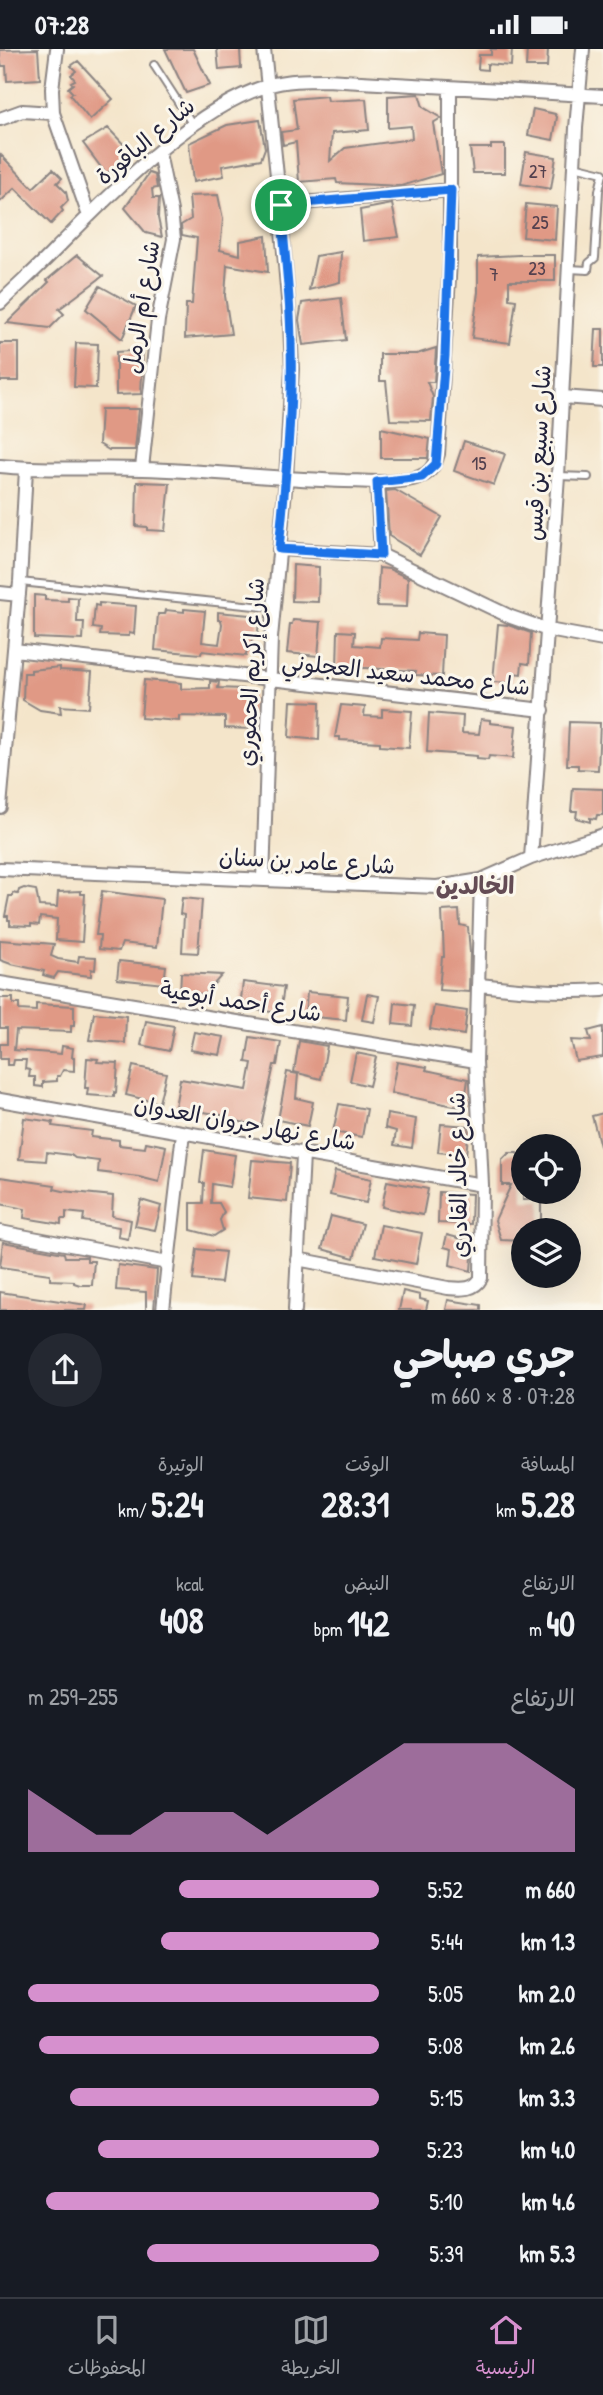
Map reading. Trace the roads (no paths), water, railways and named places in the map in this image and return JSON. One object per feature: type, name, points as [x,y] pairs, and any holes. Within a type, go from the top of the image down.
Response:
[{"type":"street","points":[[57,49],[52,113],[89,216]]},
{"type":"street","name":"شارع إكريم الحموري","points":[[263,880],[270,680],[286,479],[291,343],[281,205],[264,49]]},
{"type":"street","name":"شارع سبيع بن قيس","points":[[531,858],[543,710],[583,49]]},
{"type":"street","name":"شارع الباقورة","points":[[0,303],[89,216],[193,125],[214,110],[268,86],[317,80],[603,96]]},
{"type":"street","points":[[0,466],[26,469],[142,468],[286,479],[377,482],[422,477],[436,464],[445,356],[451,190],[450,87]]},
{"type":"street","points":[[0,119],[22,111],[52,113]]},
{"type":"street","name":"شارع أم الرمل","points":[[142,468],[158,320],[174,239],[159,153]]},
{"type":"street","points":[[281,205],[451,190]]},
{"type":"street","points":[[562,397],[603,400]]},
{"type":"street","points":[[0,807],[4,714],[20,589],[26,469]]},
{"type":"street","points":[[377,482],[381,555]]},
{"type":"street","points":[[279,549],[381,555],[484,606],[548,630],[603,641]]},
{"type":"street","points":[[0,593],[20,589]]},
{"type":"street","name":"شارع محمد سعيد العجلوني","points":[[14,650],[543,710]]},
{"type":"street","name":"شارع عامر بن سنان","points":[[0,869],[437,887],[481,880],[531,858],[603,835]]},
{"type":"street","name":"شارع خالد القادري","points":[[297,1259],[448,1288],[464,1289],[478,1283],[482,1271],[482,1185],[476,1061],[481,880]]},
{"type":"street","name":"شارع أحمد أبوعية","points":[[0,983],[476,1061]]},
{"type":"street","points":[[480,985],[546,991],[603,990]]},
{"type":"street","name":"شارع نهار جروان العدوان","points":[[0,1100],[482,1185]]},
{"type":"street","points":[[163,1310],[183,1133]]},
{"type":"street","points":[[295,1310],[303,1155]]},
{"type":"street","points":[[0,1232],[167,1263]]},
{"type":"lane","points":[[154,65],[193,125]]},
{"type":"lane","points":[[569,269],[588,270],[589,263],[595,258],[599,191],[603,174],[575,166]]},
{"type":"lane","points":[[558,476],[588,477]]},
{"type":"lane","points":[[20,589],[274,608]]},
{"type":"district","name":"الخالدين","points":[[475,886]]}]
